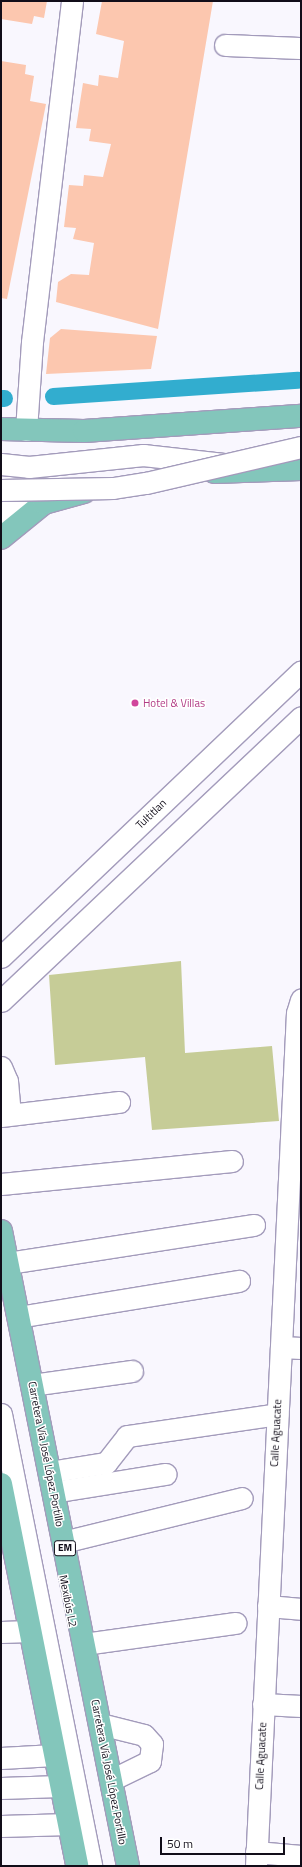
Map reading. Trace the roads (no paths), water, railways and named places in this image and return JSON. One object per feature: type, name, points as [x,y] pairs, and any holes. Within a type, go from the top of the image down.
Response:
[{"type":"main road","points":[[1,429],[84,431],[301,416]]},
{"type":"main road","points":[[1,538],[44,503],[161,474],[301,469]]},
{"type":"main road","name":"Carretera Vía José López Portillo","points":[[1,1230],[4,1264],[18,1317],[128,1866]]},
{"type":"main road","points":[[1,1484],[7,1543],[30,1631],[77,1866]]},
{"type":"street","points":[[26,430],[32,342],[72,1]]},
{"type":"street","points":[[225,45],[301,48]]},
{"type":"street","points":[[1,490],[113,488],[146,484],[301,447]]},
{"type":"street","points":[[1,464],[29,467],[143,455],[268,470]]},
{"type":"street","points":[[1,513],[19,506],[44,503]]},
{"type":"street","name":"Tultitlan","points":[[1,957],[301,671]]},
{"type":"street","points":[[1,1001],[301,717]]},
{"type":"street","name":"Calle Aguacate","points":[[256,1859],[277,1414],[291,1347],[301,1000]]},
{"type":"street","points":[[1,1067],[7,1081],[6,1115],[119,1102]]},
{"type":"street","points":[[1,1184],[232,1161]]},
{"type":"street","points":[[4,1264],[254,1225]]},
{"type":"street","name":"Mexibús L2","points":[[4,1264],[120,1866]]},
{"type":"street","points":[[18,1317],[239,1281]]},
{"type":"street","points":[[32,1385],[132,1371]]},
{"type":"street","points":[[1,1414],[91,1866]]},
{"type":"street","points":[[51,1482],[106,1463],[127,1436],[277,1414]]},
{"type":"street","points":[[51,1482],[166,1474]]},
{"type":"street","points":[[64,1542],[242,1498]]},
{"type":"street","points":[[268,1606],[301,1608]]},
{"type":"street","points":[[84,1644],[236,1623]]},
{"type":"street","points":[[1,1632],[30,1631]]},
{"type":"street","points":[[263,1704],[301,1706]]},
{"type":"street","points":[[100,1724],[144,1736],[152,1744],[150,1761],[111,1780]]},
{"type":"street","points":[[1,1758],[54,1755]]},
{"type":"street","points":[[2,1784],[60,1786]]},
{"type":"street","points":[[1,1826],[69,1824]]},
{"type":"street","points":[[256,1859],[301,1856]]},
{"type":"waterway","points":[[53,396],[297,380]]},
{"type":"place","name":"Hotel & Villas","points":[[135,703]]}]
